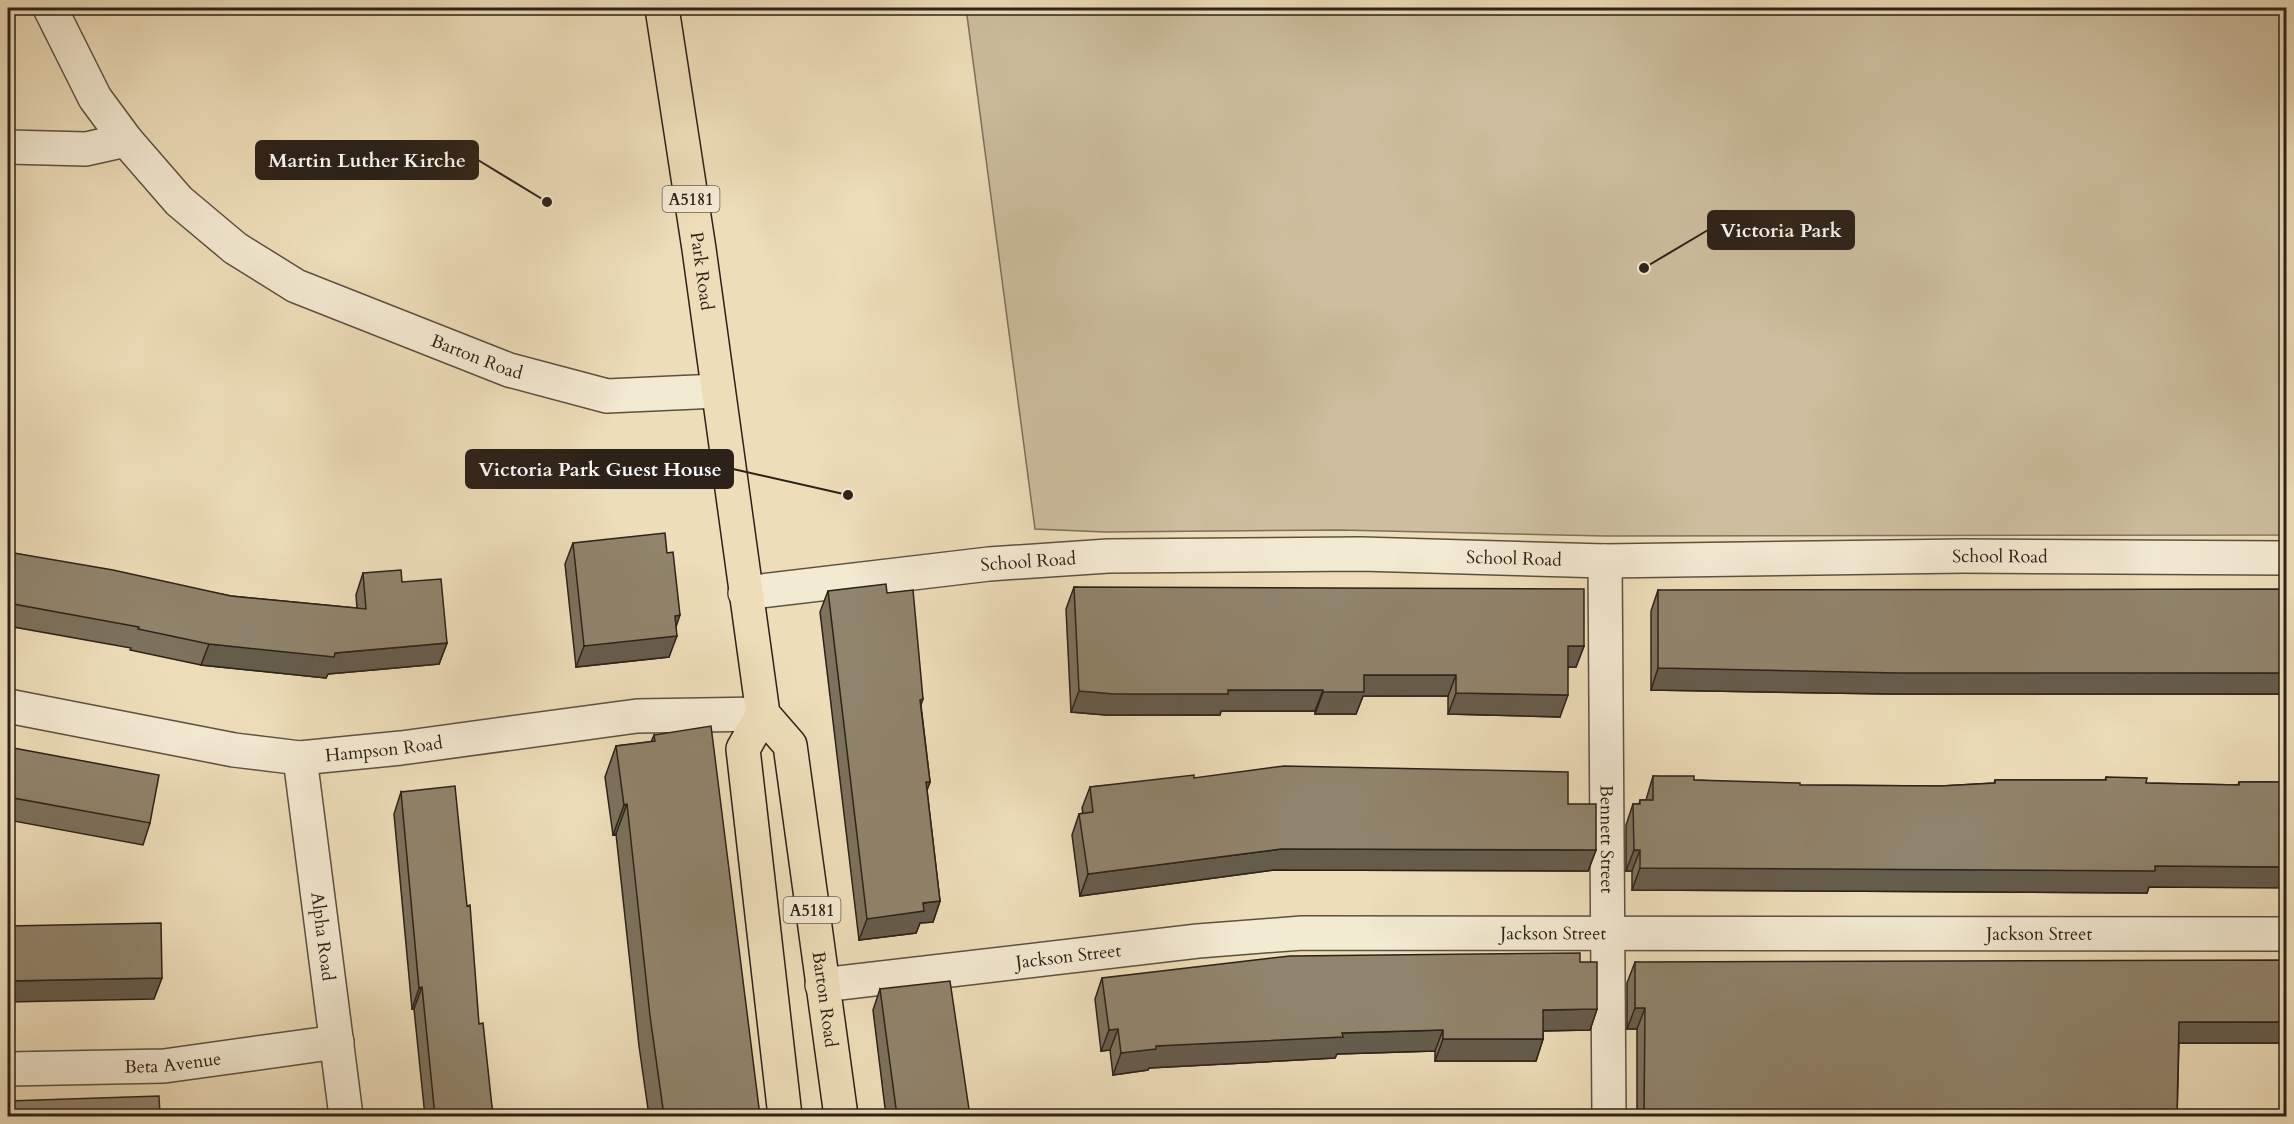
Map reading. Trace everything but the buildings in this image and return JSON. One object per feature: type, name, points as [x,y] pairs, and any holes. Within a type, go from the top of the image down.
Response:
[{"type":"main road","name":"Park Road","points":[[662,8],[718,391]]},
{"type":"main road","name":"A5181","points":[[718,391],[763,714],[743,749],[785,1116]]},
{"type":"main road","name":"Barton Road","points":[[763,714],[790,745],[841,1116]]},
{"type":"street","name":"Barton Road","points":[[50,8],[95,98],[126,140],[179,201],[235,248],[296,286],[509,370],[607,396],[718,391]]},
{"type":"street","points":[[8,147],[86,149],[126,140]]},
{"type":"street","name":"School Road","points":[[745,593],[989,564],[1108,556],[1361,554],[1605,561],[1964,556],[2286,558]]},
{"type":"street","name":"Bennett Street","points":[[1605,561],[1609,1116]]},
{"type":"street","name":"Hampson Road","points":[[8,706],[234,750],[300,758],[401,748],[637,716],[763,714]]},
{"type":"street","name":"Alpha Road","points":[[300,758],[346,1116]]},
{"type":"street","name":"Jackson Street","points":[[822,985],[1251,936],[1302,933],[2286,934]]},
{"type":"street","name":"Beta Avenue","points":[[8,1069],[164,1066],[337,1042]]},
{"type":"shaded area","points":[[966,8],[2286,8],[2286,535],[1606,536],[1340,530],[1105,532],[1035,529]]},
{"type":"place","name":"Martin Luther Kirche","points":[[547,202]]},
{"type":"place","name":"Victoria Park","points":[[1644,268]]},
{"type":"place","name":"Victoria Park Guest House","points":[[848,495]]}]
